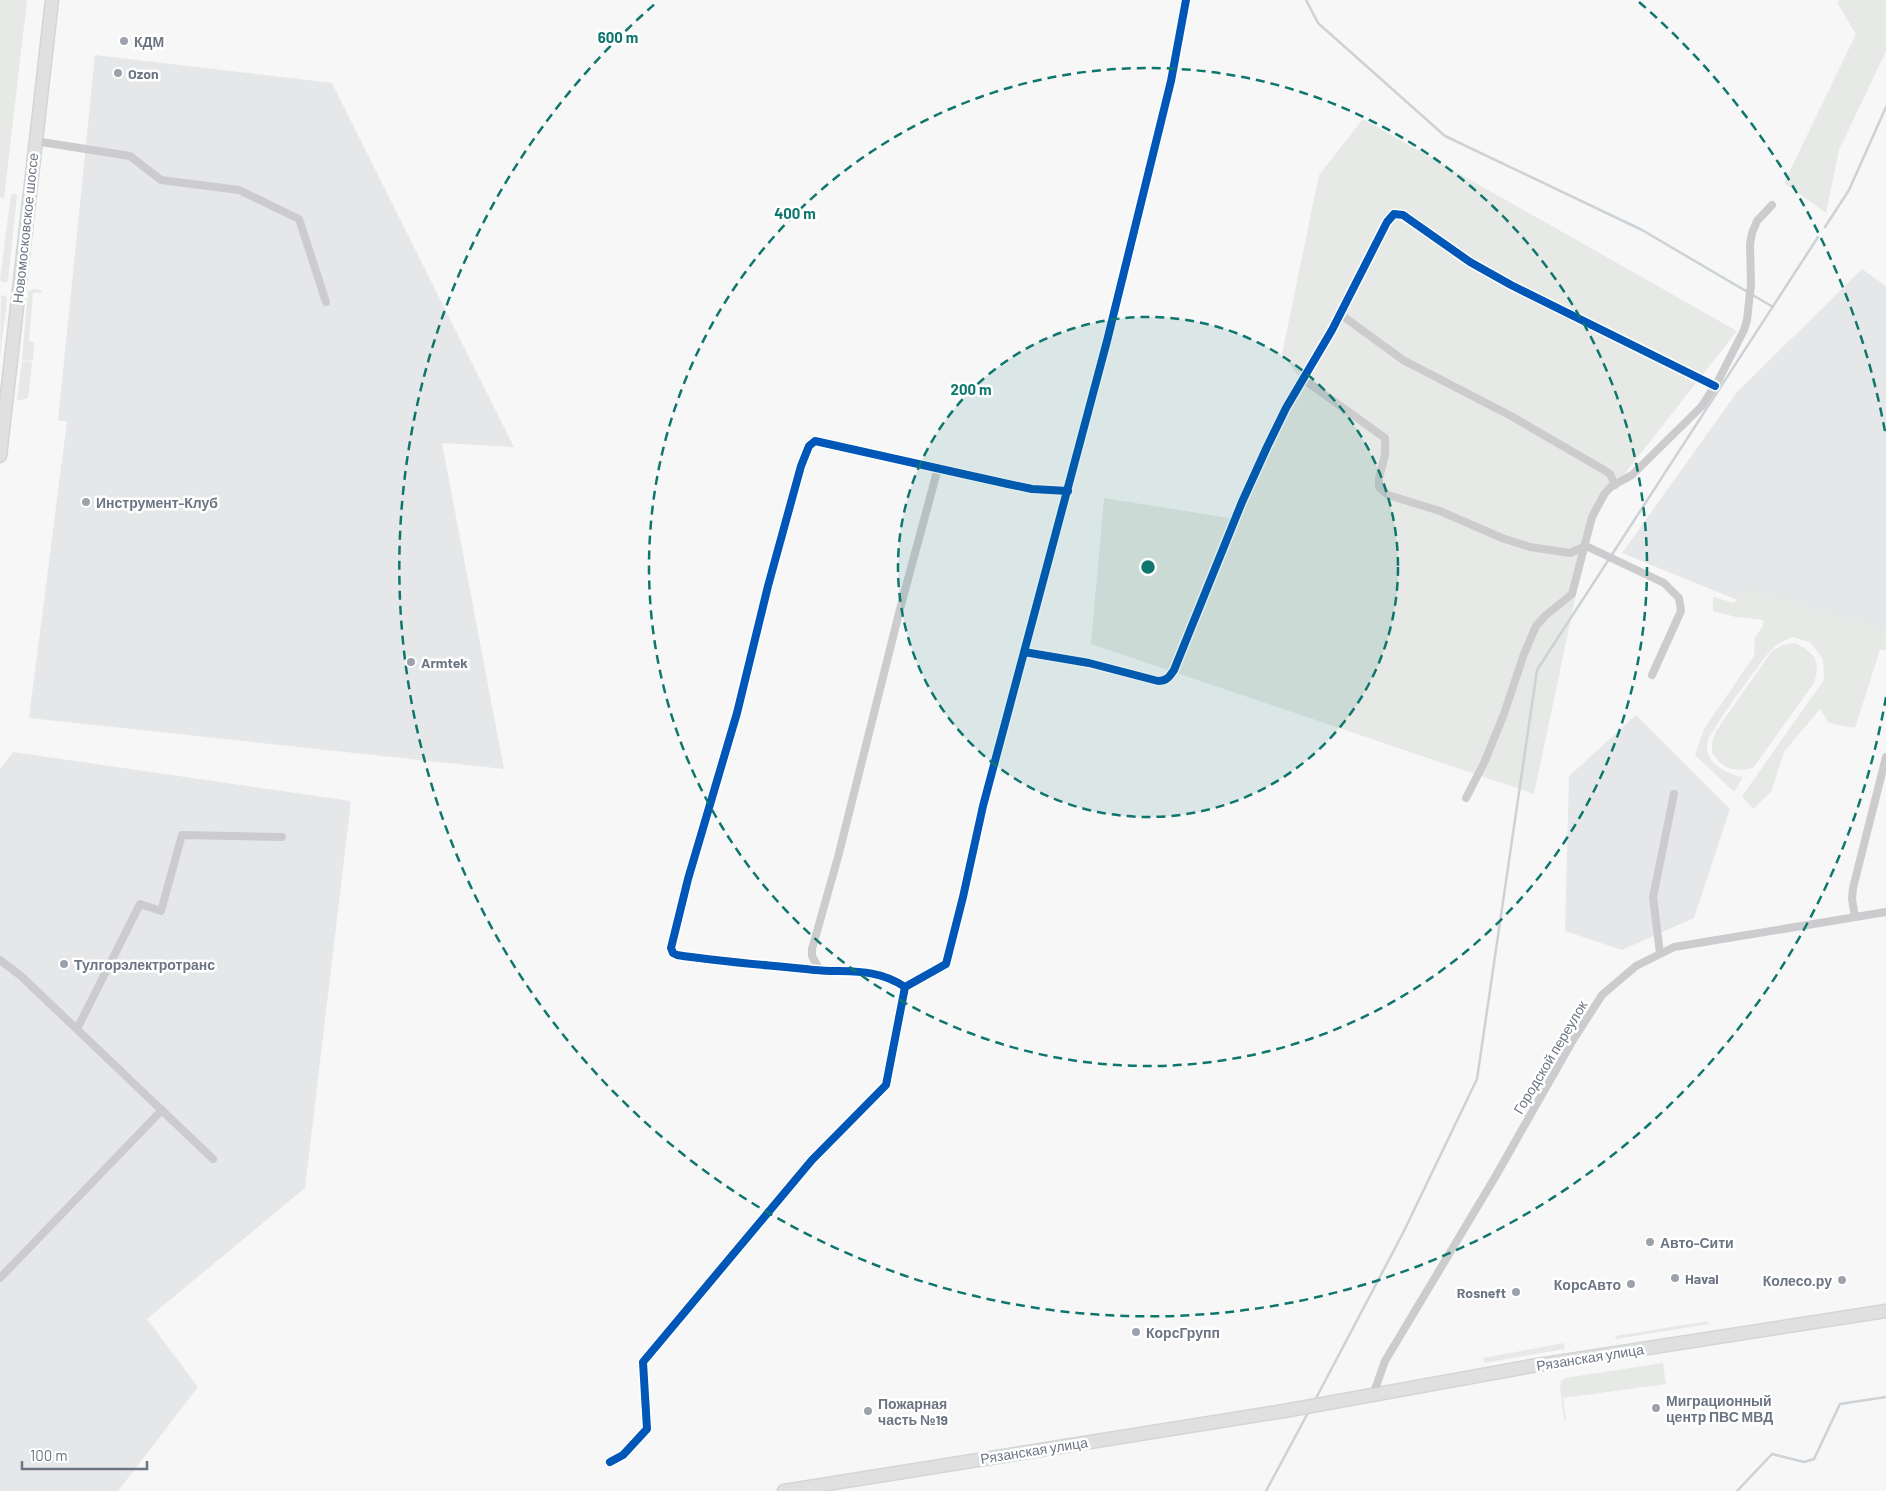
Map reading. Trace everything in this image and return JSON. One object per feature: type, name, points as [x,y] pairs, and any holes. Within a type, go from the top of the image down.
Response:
[{"type":"main road","name":"Новомосковское шоссе","points":[[0,456],[52,0]]},
{"type":"main road","name":"Рязанская улица","points":[[784,1491],[1290,1410],[1532,1366],[1886,1311]]},
{"type":"street","points":[[610,1462],[623,1456],[647,1429],[642,1362],[812,1160],[886,1085],[906,987],[946,964],[1024,652],[1108,341],[1171,81],[1186,0]]},
{"type":"street","points":[[35,141],[130,156],[161,180],[239,190],[299,219],[326,302]]},
{"type":"street","points":[[1466,798],[1484,763],[1504,714],[1524,654],[1536,626],[1572,594],[1592,518],[1605,493],[1632,475],[1702,406],[1715,386],[1745,325],[1750,294],[1752,233],[1757,221],[1765,210],[1772,205]]},
{"type":"street","points":[[1024,652],[1089,663],[1158,681],[1164,681],[1169,677],[1174,670],[1242,502],[1286,408],[1340,314],[1387,222],[1390,217],[1398,213],[1470,262],[1511,285],[1715,386]]},
{"type":"street","points":[[1340,314],[1403,360],[1505,412],[1604,470],[1610,474],[1615,485]]},
{"type":"street","points":[[1303,379],[1385,438],[1385,455],[1379,478],[1379,487],[1388,495],[1440,511],[1502,538],[1530,547],[1570,553],[1586,546],[1664,583],[1672,589],[1680,598],[1681,611],[1652,675]]},
{"type":"street","points":[[906,987],[882,975],[820,971],[677,955],[673,954],[671,948],[688,879],[737,713],[768,586],[801,466],[808,446],[815,441],[1032,489],[1068,490]]},
{"type":"street","points":[[820,971],[812,956],[812,949],[838,857],[901,605],[938,468]]},
{"type":"street","points":[[1855,917],[1852,899],[1853,888],[1886,757]]},
{"type":"street","points":[[1660,954],[1653,897],[1674,794]]},
{"type":"street","points":[[77,1029],[140,904],[161,911],[182,835],[282,837]]},
{"type":"street","name":"Городской переулок","points":[[1373,1395],[1385,1361],[1490,1187],[1525,1123],[1602,995],[1636,966],[1674,947],[1886,912]]},
{"type":"street","points":[[0,960],[21,976],[214,1159]]},
{"type":"street","points":[[0,1278],[162,1110]]},
{"type":"shaded area","points":[[0,0],[27,0],[4,199],[0,197]]},
{"type":"shaded area","points":[[1839,0],[1886,0],[1886,51],[1839,150],[1826,213],[1784,183],[1856,34],[1838,4]]},
{"type":"shaded area","points":[[95,55],[332,83],[514,447],[442,443],[504,769],[29,718],[67,421],[58,421]]},
{"type":"shaded area","points":[[1363,119],[1737,331],[1593,514],[1534,794],[1091,644],[1104,498],[1229,518],[1305,385],[1282,354],[1319,175]]},
{"type":"shaded area","points":[[11,194],[16,194],[17,196],[8,281],[4,283],[0,280]]},
{"type":"shaded area","points":[[1862,269],[1886,286],[1886,644],[1742,602],[1622,553],[1737,392]]},
{"type":"shaded area","points":[[33,289],[42,290],[41,293],[33,293],[29,341],[34,342],[33,361],[22,360],[28,292]]},
{"type":"shaded area","points":[[1,295],[7,299],[0,357]]},
{"type":"shaded area","points":[[22,361],[32,362],[28,398],[17,401]]},
{"type":"shaded area","points":[[1749,590],[1886,628],[1886,650],[1880,650],[1855,728],[1829,723],[1820,709],[1784,752],[1771,792],[1753,809],[1742,796],[1824,680],[1823,659],[1810,642],[1792,637],[1781,642],[1772,649],[1747,681],[1716,726],[1707,744],[1707,751],[1718,767],[1743,777],[1734,792],[1695,755],[1704,729],[1754,656],[1755,637],[1762,628],[1764,620],[1736,617],[1713,611],[1713,597],[1734,603]]},
{"type":"shaded area","points":[[1795,643],[1815,658],[1817,669],[1814,683],[1753,768],[1740,770],[1725,766],[1712,753],[1712,742],[1716,731],[1772,651],[1783,645]]},
{"type":"shaded area","points":[[1636,715],[1730,809],[1694,918],[1622,950],[1565,931],[1569,776]]},
{"type":"shaded area","points":[[13,752],[351,801],[305,1188],[147,1319],[198,1387],[118,1491],[0,1491],[0,769]]},
{"type":"shaded area","points":[[1708,1321],[1709,1324],[1616,1339],[1615,1336]]},
{"type":"shaded area","points":[[1564,1343],[1565,1349],[1484,1363],[1483,1358]]},
{"type":"shaded area","points":[[1663,1363],[1666,1384],[1563,1398],[1566,1419],[1564,1420],[1560,1386],[1561,1381],[1565,1378]]},
{"type":"waterway","points":[[1306,0],[1318,23],[1445,136],[1642,230],[1773,307]]},
{"type":"waterway","points":[[1825,227],[1849,190],[1886,107]]},
{"type":"waterway","points":[[1314,1402],[1403,1233],[1477,1079],[1537,670],[1818,237]]},
{"type":"waterway","points":[[1737,1491],[1772,1454],[1804,1462],[1814,1459],[1840,1404],[1886,1397]]},
{"type":"waterway","points":[[1266,1491],[1309,1411]]},
{"type":"cycle path","points":[[610,1462],[623,1455],[647,1429],[643,1362],[812,1160],[886,1085],[905,987],[946,964],[983,806],[1107,341],[1171,81],[1186,0]]},
{"type":"cycle path","points":[[1024,652],[1089,663],[1158,681],[1169,677],[1174,670],[1242,502],[1267,447],[1286,408],[1332,330],[1387,222],[1394,214],[1403,215],[1470,262],[1511,285],[1715,386]]},
{"type":"cycle path","points":[[905,987],[883,976],[861,972],[814,970],[728,962],[677,955],[673,953],[671,948],[688,879],[737,713],[768,586],[801,466],[809,446],[815,441],[1032,489],[1068,491]]},
{"type":"place","name":"КДМ","points":[[124,41]]},
{"type":"place","name":"Ozon","points":[[118,73]]},
{"type":"place","name":"Инструмент-Клуб","points":[[86,502]]},
{"type":"place","name":"Armtek","points":[[411,662]]},
{"type":"place","name":"Тулгорэлектротранс","points":[[64,964]]},
{"type":"place","name":"Авто-Сити","points":[[1650,1242]]},
{"type":"place","name":"Haval","points":[[1675,1278]]},
{"type":"place","name":"Колесо.ру","points":[[1842,1280]]},
{"type":"place","name":"КорсАвто","points":[[1631,1284]]},
{"type":"place","name":"Rosneft","points":[[1516,1292]]},
{"type":"place","name":"КорсГрупп","points":[[1136,1332]]},
{"type":"place","name":"Миграционный центр ПВС МВД","points":[[1656,1408]]},
{"type":"place","name":"Пожарная часть №19","points":[[868,1411]]}]
